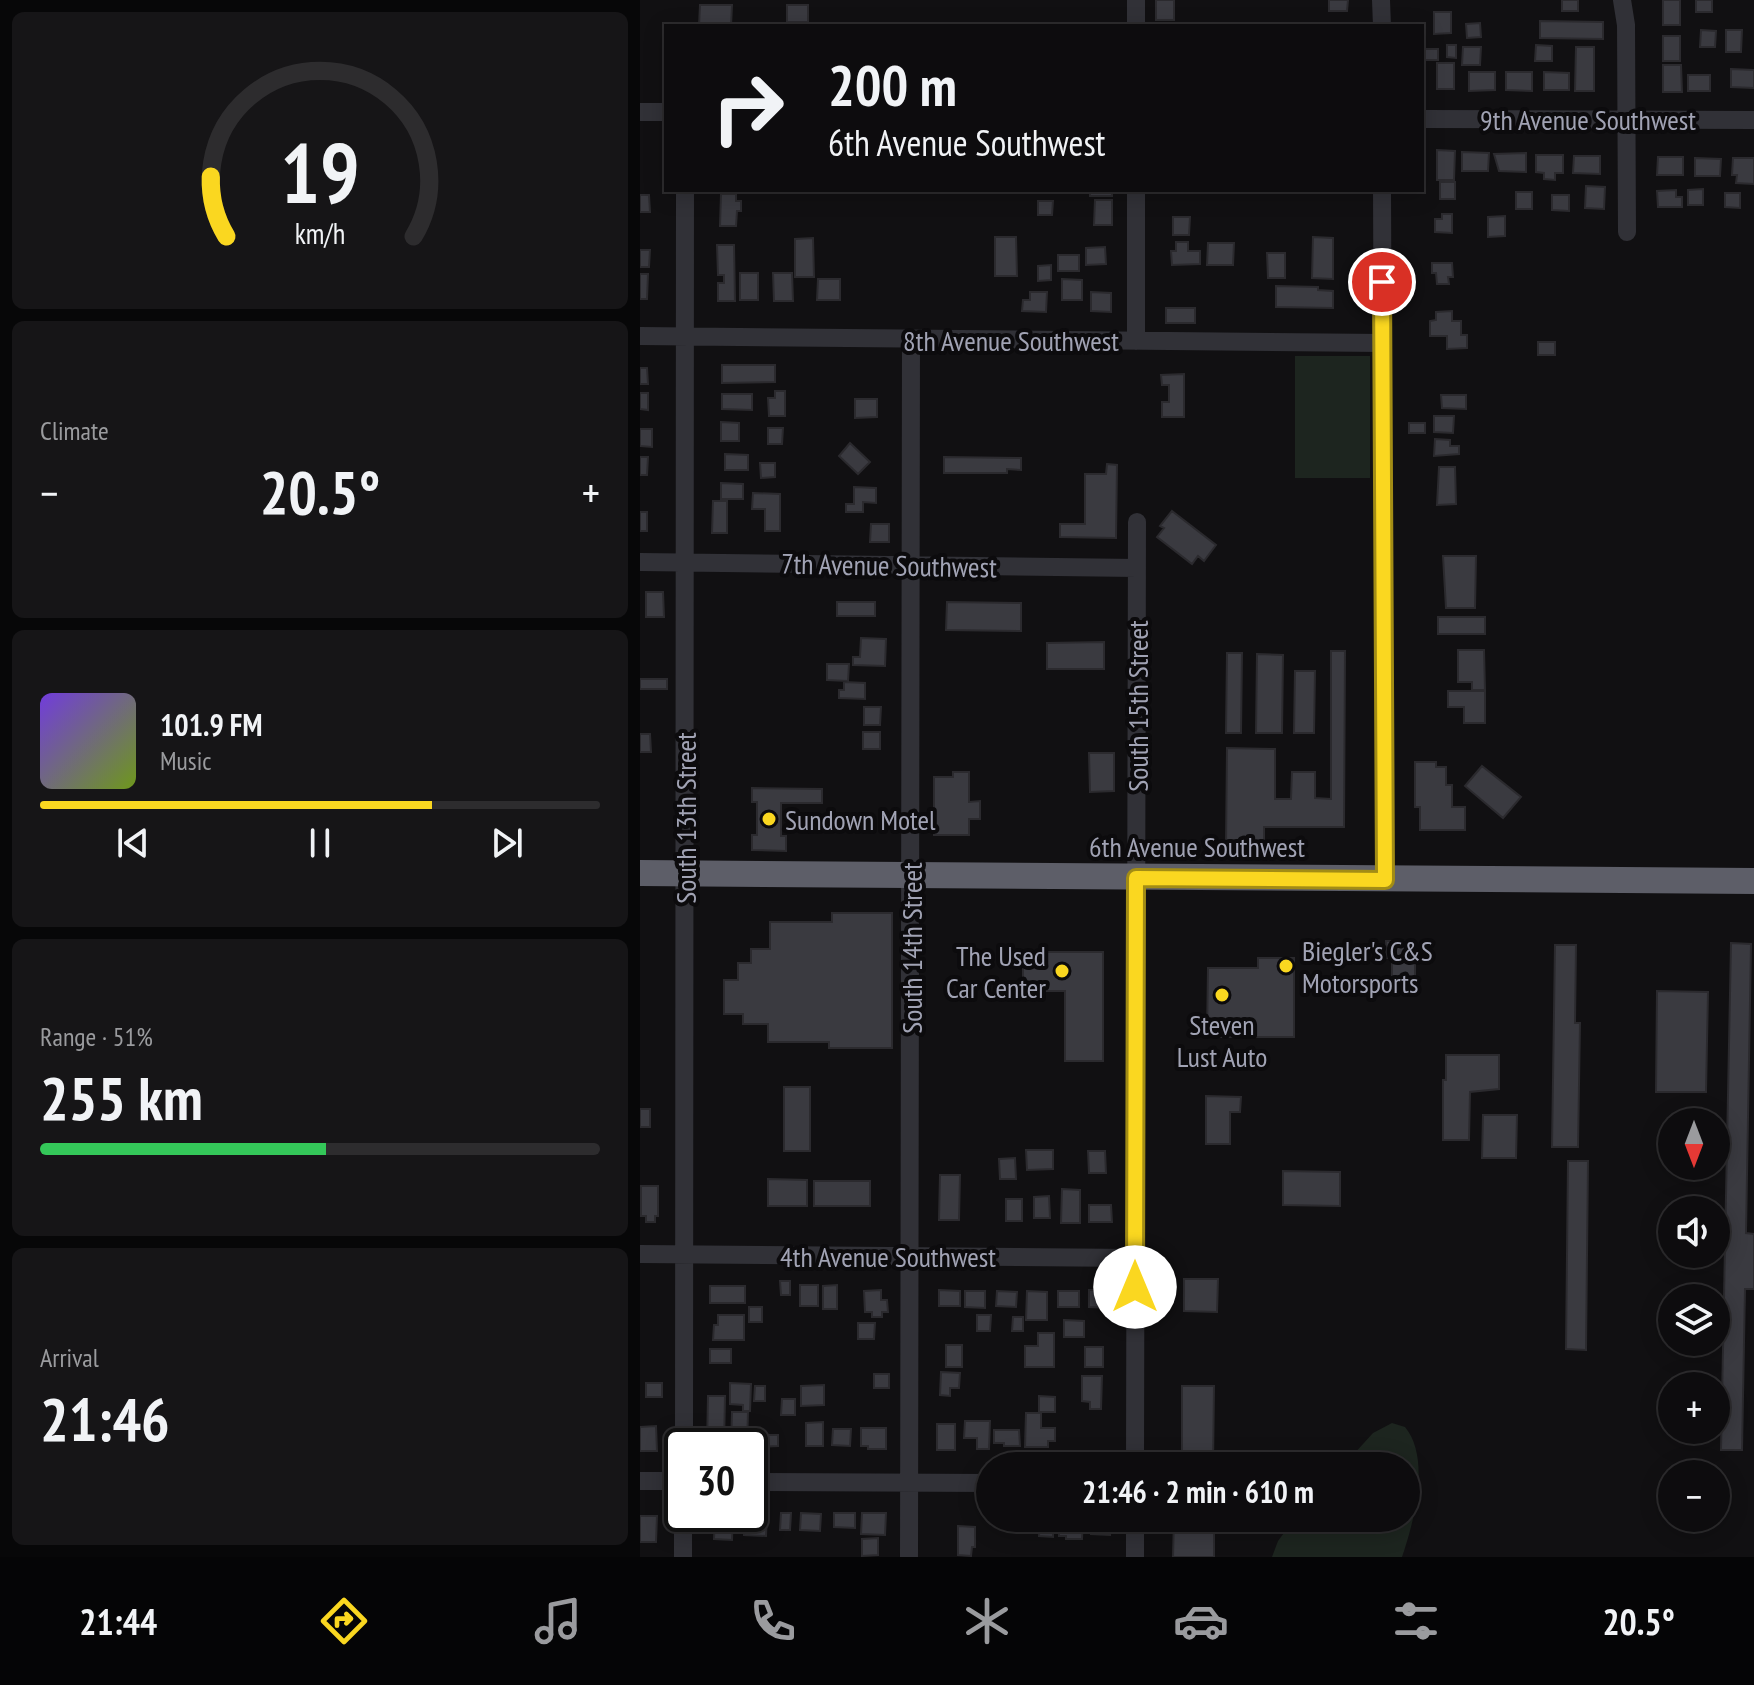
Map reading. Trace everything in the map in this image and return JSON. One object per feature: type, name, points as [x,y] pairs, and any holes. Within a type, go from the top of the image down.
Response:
[{"type":"highway","name":"6th Avenue Southwest","points":[[640,873],[1754,881]]},
{"type":"street","points":[[1136,0],[1136,24]]},
{"type":"street","points":[[1381,0],[1382,24]]},
{"type":"street","points":[[1622,0],[1626,25],[1627,232]]},
{"type":"street","points":[[640,112],[664,112]]},
{"type":"street","name":"9th Avenue Southwest","points":[[1424,119],[1754,120]]},
{"type":"street","name":"South 13th Street","points":[[684,1428],[685,192]]},
{"type":"street","points":[[1136,192],[1136,341]]},
{"type":"street","points":[[1382,192],[1385,880]]},
{"type":"street","name":"8th Avenue Southwest","points":[[640,336],[1383,343]]},
{"type":"street","name":"South 14th Street","points":[[909,1557],[911,339]]},
{"type":"street","name":"South 15th Street","points":[[1135,1452],[1137,522]]},
{"type":"street","name":"7th Avenue Southwest","points":[[640,562],[1137,568]]},
{"type":"street","name":"4th Avenue Southwest","points":[[640,1254],[1135,1258]]},
{"type":"street","points":[[640,1481],[664,1481]]},
{"type":"street","points":[[768,1482],[976,1483]]},
{"type":"street","points":[[683,1532],[683,1557]]},
{"type":"street","points":[[1135,1532],[1135,1557]]},
{"type":"shaded area","points":[[1295,356],[1370,356],[1370,478],[1295,478]]},
{"type":"shaded area","points":[[1392,1423],[1405,1427],[1416,1452],[1356,1452],[1373,1433]]},
{"type":"shaded area","points":[[1285,1532],[1409,1532],[1402,1557],[1272,1557]]},
{"type":"building","points":[[1156,0],[1174,0],[1174,20],[1156,20]]},
{"type":"building","points":[[1329,0],[1348,0],[1347,11],[1329,11]]},
{"type":"building","points":[[1562,0],[1578,0],[1578,11],[1562,11]]},
{"type":"building","points":[[1663,0],[1680,0],[1680,25],[1663,25]]},
{"type":"building","points":[[1696,0],[1712,0],[1712,12],[1696,12]]},
{"type":"building","points":[[700,5],[732,5],[731,24],[699,24]]},
{"type":"building","points":[[787,5],[808,5],[808,22],[787,22]]},
{"type":"building","points":[[1434,12],[1451,12],[1451,33],[1434,34]]},
{"type":"building","points":[[1540,21],[1603,22],[1603,39],[1540,38]]},
{"type":"building","points":[[1480,23],[1481,37],[1467,38],[1466,24]]},
{"type":"building","points":[[1701,30],[1716,31],[1715,47],[1700,47]]},
{"type":"building","points":[[1726,30],[1742,30],[1741,52],[1726,52]]},
{"type":"building","points":[[1663,36],[1680,36],[1680,61],[1663,61]]},
{"type":"building","points":[[1447,45],[1456,45],[1456,58],[1447,57]]},
{"type":"building","points":[[1536,45],[1552,46],[1552,61],[1535,61]]},
{"type":"building","points":[[1463,47],[1481,47],[1480,65],[1462,65]]},
{"type":"building","points":[[1576,47],[1594,47],[1594,91],[1575,91]]},
{"type":"building","points":[[1424,49],[1438,49],[1438,60],[1424,60]]},
{"type":"building","points":[[1437,63],[1454,63],[1454,89],[1437,89]]},
{"type":"building","points":[[1663,65],[1681,65],[1682,92],[1663,92]]},
{"type":"building","points":[[1731,69],[1754,70],[1754,88],[1731,87]]},
{"type":"building","points":[[1469,72],[1495,72],[1495,90],[1469,91]]},
{"type":"building","points":[[1506,72],[1532,72],[1532,91],[1506,90]]},
{"type":"building","points":[[1544,72],[1569,73],[1569,90],[1544,90]]},
{"type":"building","points":[[1688,75],[1710,75],[1710,91],[1688,91]]},
{"type":"building","points":[[1437,150],[1455,151],[1454,180],[1437,180]]},
{"type":"building","points":[[1462,152],[1489,153],[1488,171],[1462,171]]},
{"type":"building","points":[[1526,153],[1526,172],[1499,171],[1494,154]]},
{"type":"building","points":[[1536,155],[1563,155],[1563,173],[1555,173],[1555,180],[1544,179],[1544,173],[1536,172]]},
{"type":"building","points":[[1574,156],[1600,156],[1600,174],[1573,173]]},
{"type":"building","points":[[1658,157],[1683,157],[1683,175],[1657,175]]},
{"type":"building","points":[[1695,158],[1721,159],[1720,176],[1695,176]]},
{"type":"building","points":[[1733,158],[1754,158],[1754,184],[1736,183],[1737,175],[1732,175]]},
{"type":"building","points":[[1440,182],[1455,182],[1455,199],[1440,199]]},
{"type":"building","points":[[1586,186],[1605,187],[1604,209],[1585,208]]},
{"type":"building","points":[[1703,189],[1703,205],[1688,205],[1688,190]]},
{"type":"building","points":[[1676,190],[1676,197],[1682,197],[1682,207],[1658,207],[1657,191]]},
{"type":"building","points":[[1090,192],[1112,192],[1112,196],[1090,196]]},
{"type":"building","points":[[1516,192],[1532,192],[1532,209],[1516,209]]},
{"type":"building","points":[[1725,193],[1740,193],[1740,208],[1725,207]]},
{"type":"building","points":[[721,194],[736,194],[736,201],[741,201],[736,226],[720,226]]},
{"type":"building","points":[[640,195],[649,195],[650,212],[640,212]]},
{"type":"building","points":[[1552,195],[1569,195],[1569,211],[1552,210]]},
{"type":"building","points":[[1095,200],[1112,200],[1112,225],[1094,225]]},
{"type":"building","points":[[1038,201],[1053,201],[1052,215],[1038,215]]},
{"type":"building","points":[[1442,214],[1452,214],[1452,233],[1435,232],[1435,219],[1442,219]]},
{"type":"building","points":[[1505,216],[1505,236],[1488,237],[1488,217]]},
{"type":"building","points":[[1173,217],[1190,217],[1189,235],[1173,235]]},
{"type":"building","points":[[995,237],[1016,237],[1017,276],[995,276]]},
{"type":"building","points":[[1313,237],[1333,238],[1333,279],[1312,278]]},
{"type":"building","points":[[813,238],[814,277],[795,277],[795,239]]},
{"type":"building","points":[[1176,242],[1188,242],[1188,251],[1200,251],[1200,264],[1172,265],[1171,251],[1176,251]]},
{"type":"building","points":[[1208,243],[1234,243],[1233,265],[1207,265]]},
{"type":"building","points":[[717,245],[734,245],[735,301],[718,301],[718,283],[724,283],[724,275],[718,275]]},
{"type":"building","points":[[1105,247],[1106,264],[1086,265],[1086,248]]},
{"type":"building","points":[[640,250],[650,250],[649,267],[640,267]]},
{"type":"building","points":[[1267,253],[1285,253],[1285,278],[1268,278]]},
{"type":"building","points":[[1058,255],[1079,255],[1079,271],[1058,271]]},
{"type":"building","points":[[1432,263],[1452,263],[1453,277],[1448,277],[1449,284],[1437,284]]},
{"type":"building","points":[[1051,265],[1051,280],[1038,281],[1038,266]]},
{"type":"building","points":[[740,273],[758,273],[758,300],[740,300]]},
{"type":"building","points":[[773,273],[792,273],[793,301],[774,301]]},
{"type":"building","points":[[640,274],[648,274],[647,299],[640,299]]},
{"type":"building","points":[[818,279],[840,279],[840,300],[817,300]]},
{"type":"building","points":[[1062,279],[1082,280],[1082,300],[1062,300]]},
{"type":"building","points":[[1276,286],[1318,287],[1318,290],[1333,291],[1333,308],[1276,307]]},
{"type":"building","points":[[1030,292],[1047,292],[1046,312],[1022,311],[1023,300],[1030,300]]},
{"type":"building","points":[[1091,292],[1111,293],[1111,312],[1091,311]]},
{"type":"building","points":[[1166,308],[1195,308],[1195,323],[1166,323]]},
{"type":"building","points":[[1452,311],[1452,321],[1461,321],[1461,335],[1467,335],[1467,348],[1447,349],[1447,336],[1430,336],[1430,321],[1436,320],[1436,312]]},
{"type":"building","points":[[1538,342],[1555,342],[1555,355],[1538,355]]},
{"type":"building","points":[[722,365],[775,365],[775,382],[722,383]]},
{"type":"building","points":[[640,368],[647,368],[648,384],[640,384]]},
{"type":"building","points":[[1184,374],[1184,417],[1162,417],[1162,402],[1169,402],[1169,385],[1162,385],[1161,375]]},
{"type":"building","points":[[775,391],[785,391],[785,416],[769,416],[768,398],[775,398]]},
{"type":"building","points":[[640,393],[648,393],[648,410],[640,409]]},
{"type":"building","points":[[722,394],[752,394],[752,410],[722,409]]},
{"type":"building","points":[[1441,395],[1466,395],[1466,409],[1442,408]]},
{"type":"building","points":[[855,399],[877,399],[877,417],[855,418]]},
{"type":"building","points":[[1434,416],[1454,416],[1453,433],[1434,432]]},
{"type":"building","points":[[721,422],[739,423],[739,441],[721,441]]},
{"type":"building","points":[[1409,423],[1425,423],[1425,433],[1409,433]]},
{"type":"building","points":[[768,428],[783,428],[782,444],[768,444]]},
{"type":"building","points":[[640,429],[652,429],[652,447],[640,446]]},
{"type":"building","points":[[1435,439],[1450,440],[1450,446],[1459,446],[1459,454],[1434,456]]},
{"type":"building","points":[[850,443],[870,462],[858,474],[839,456]]},
{"type":"building","points":[[725,454],[748,455],[748,470],[725,470]]},
{"type":"building","points":[[640,457],[648,457],[647,475],[640,475]]},
{"type":"building","points":[[944,457],[1021,458],[1021,470],[1007,469],[1007,473],[944,473]]},
{"type":"building","points":[[760,463],[775,463],[775,477],[761,478]]},
{"type":"building","points":[[1107,464],[1117,465],[1116,538],[1060,537],[1060,524],[1085,524],[1085,474],[1106,474]]},
{"type":"building","points":[[1439,467],[1455,467],[1456,504],[1437,505]]},
{"type":"building","points":[[721,483],[743,484],[743,499],[721,499]]},
{"type":"building","points":[[854,487],[876,488],[876,503],[863,502],[863,512],[846,512],[846,504],[854,504]]},
{"type":"building","points":[[753,493],[780,494],[780,531],[765,531],[765,509],[752,509]]},
{"type":"building","points":[[713,501],[727,501],[727,533],[712,533]]},
{"type":"building","points":[[1172,511],[1216,545],[1204,561],[1198,556],[1192,564],[1157,537],[1164,528],[1160,526]]},
{"type":"building","points":[[640,512],[647,512],[647,531],[640,531]]},
{"type":"building","points":[[871,524],[889,524],[889,542],[870,542]]},
{"type":"building","points":[[1443,556],[1476,556],[1475,608],[1446,608]]},
{"type":"building","points":[[646,592],[663,592],[664,617],[646,617]]},
{"type":"building","points":[[837,602],[875,602],[875,616],[837,616]]},
{"type":"building","points":[[947,602],[1021,603],[1021,631],[946,630]]},
{"type":"building","points":[[1438,617],[1485,617],[1485,634],[1438,634]]},
{"type":"building","points":[[861,638],[886,639],[885,666],[853,665],[853,657],[860,657]]},
{"type":"building","points":[[1104,642],[1104,669],[1047,669],[1047,643]]},
{"type":"building","points":[[1458,650],[1484,650],[1485,690],[1472,690],[1472,682],[1458,682]]},
{"type":"building","points":[[1331,651],[1345,651],[1344,827],[1264,827],[1264,846],[1226,846],[1227,748],[1275,749],[1275,799],[1291,799],[1292,772],[1315,772],[1315,798],[1331,799]]},
{"type":"building","points":[[1227,653],[1242,653],[1241,733],[1226,733]]},
{"type":"building","points":[[1257,654],[1283,655],[1282,733],[1256,733]]},
{"type":"building","points":[[827,664],[849,664],[848,681],[827,680]]},
{"type":"building","points":[[1295,671],[1315,671],[1314,733],[1294,733]]},
{"type":"building","points":[[640,679],[667,679],[667,689],[640,689]]},
{"type":"building","points":[[844,682],[865,683],[865,699],[839,698]]},
{"type":"building","points":[[1448,691],[1485,691],[1485,723],[1464,723],[1464,707],[1448,707]]},
{"type":"building","points":[[864,707],[881,707],[880,725],[864,725]]},
{"type":"building","points":[[863,732],[880,732],[880,749],[863,749]]},
{"type":"building","points":[[640,734],[650,734],[651,752],[640,752]]},
{"type":"building","points":[[1089,753],[1114,753],[1114,791],[1090,792]]},
{"type":"building","points":[[1415,762],[1436,762],[1436,767],[1446,767],[1446,785],[1452,785],[1452,807],[1465,807],[1465,830],[1420,830],[1420,807],[1415,807]]},
{"type":"building","points":[[1482,766],[1521,797],[1503,818],[1465,786]]},
{"type":"building","points":[[953,772],[969,772],[969,802],[980,801],[980,819],[969,819],[969,835],[934,835],[934,777],[953,777]]},
{"type":"building","name":"Sundown Motel","points":[[752,788],[822,789],[822,803],[781,803],[781,836],[786,836],[786,851],[752,850],[752,835],[757,835],[757,802],[752,802]]},
{"type":"building","points":[[832,913],[892,913],[892,1048],[829,1048],[829,1042],[768,1042],[768,1024],[743,1024],[743,1014],[724,1014],[724,980],[738,980],[738,963],[751,963],[751,949],[770,949],[770,922],[832,922]]},
{"type":"building","points":[[1386,941],[1415,941],[1415,986],[1392,987],[1392,958],[1387,958]]},
{"type":"building","points":[[1731,943],[1751,944],[1746,1233],[1754,1234],[1754,1289],[1745,1289],[1742,1450],[1721,1450],[1721,1444],[1730,1444],[1730,1372],[1723,1372],[1723,1356],[1730,1356],[1730,1284],[1724,1284],[1725,1268],[1730,1268],[1730,1196],[1726,1196],[1726,1180],[1730,1180],[1728,1108]]},
{"type":"building","points":[[1555,945],[1576,945],[1575,1023],[1580,1023],[1578,1147],[1552,1147]]},
{"type":"building","points":[[1023,952],[1103,952],[1103,1061],[1065,1061],[1065,991],[1023,991]]},
{"type":"building","points":[[1258,958],[1294,958],[1294,1037],[1207,1037],[1208,968],[1258,968]]},
{"type":"building","points":[[1657,991],[1708,992],[1706,1092],[1656,1092]]},
{"type":"building","points":[[1446,1055],[1499,1055],[1499,1089],[1470,1092],[1469,1140],[1443,1140]]},
{"type":"building","points":[[784,1087],[810,1087],[810,1151],[784,1151]]},
{"type":"building","points":[[1206,1096],[1241,1097],[1240,1112],[1230,1112],[1230,1144],[1206,1144]]},
{"type":"building","points":[[640,1109],[650,1109],[650,1127],[640,1127]]},
{"type":"building","points":[[1483,1115],[1517,1115],[1516,1158],[1482,1158]]},
{"type":"building","points":[[1026,1150],[1053,1150],[1053,1169],[1027,1170]]},
{"type":"building","points":[[1088,1151],[1105,1151],[1106,1173],[1089,1173]]},
{"type":"building","points":[[1015,1158],[1016,1179],[1000,1179],[999,1159]]},
{"type":"building","points":[[1568,1161],[1588,1161],[1586,1350],[1566,1349]]},
{"type":"building","points":[[1283,1171],[1340,1172],[1340,1206],[1283,1205]]},
{"type":"building","points":[[940,1175],[960,1175],[959,1220],[939,1220]]},
{"type":"building","points":[[768,1179],[807,1180],[807,1206],[768,1206]]},
{"type":"building","points":[[814,1181],[870,1181],[870,1206],[814,1206]]},
{"type":"building","points":[[641,1186],[658,1186],[658,1216],[655,1216],[655,1222],[646,1222],[646,1216],[641,1216]]},
{"type":"building","points":[[1062,1189],[1080,1190],[1080,1223],[1061,1223]]},
{"type":"building","points":[[1049,1196],[1050,1218],[1034,1218],[1034,1197]]},
{"type":"building","points":[[1006,1199],[1022,1199],[1022,1221],[1006,1221]]},
{"type":"building","points":[[1089,1205],[1111,1205],[1112,1222],[1089,1222]]},
{"type":"building","points":[[1184,1279],[1218,1279],[1217,1312],[1184,1311]]},
{"type":"building","points":[[780,1281],[790,1281],[790,1295],[781,1295]]},
{"type":"building","points":[[800,1285],[818,1285],[818,1306],[800,1306]]},
{"type":"building","points":[[837,1285],[837,1309],[823,1309],[823,1286]]},
{"type":"building","points":[[710,1286],[745,1286],[745,1303],[710,1303]]},
{"type":"building","points":[[881,1290],[881,1300],[887,1300],[888,1312],[882,1312],[882,1317],[872,1317],[872,1312],[865,1312],[864,1291]]},
{"type":"building","points":[[939,1290],[960,1291],[960,1306],[939,1306]]},
{"type":"building","points":[[1089,1290],[1110,1290],[1110,1308],[1089,1307]]},
{"type":"building","points":[[965,1291],[985,1291],[985,1308],[965,1307]]},
{"type":"building","points":[[997,1291],[1017,1292],[1016,1307],[996,1306]]},
{"type":"building","points":[[1027,1291],[1047,1292],[1047,1320],[1026,1320]]},
{"type":"building","points":[[1058,1291],[1079,1291],[1079,1307],[1058,1307]]},
{"type":"building","points":[[749,1307],[762,1307],[762,1322],[749,1322]]},
{"type":"building","points":[[718,1315],[744,1315],[744,1340],[713,1340]]},
{"type":"building","points":[[977,1315],[991,1315],[990,1331],[977,1331]]},
{"type":"building","points":[[1013,1317],[1023,1317],[1023,1331],[1012,1331]]},
{"type":"building","points":[[1064,1320],[1084,1321],[1084,1337],[1064,1337]]},
{"type":"building","points":[[858,1323],[875,1323],[874,1339],[858,1339]]},
{"type":"building","points":[[1038,1333],[1054,1333],[1054,1367],[1025,1367],[1025,1346],[1038,1346]]},
{"type":"building","points":[[946,1345],[962,1345],[962,1367],[946,1367]]},
{"type":"building","points":[[1085,1347],[1103,1347],[1103,1367],[1085,1367]]},
{"type":"building","points":[[710,1349],[731,1349],[731,1363],[710,1363]]},
{"type":"building","points":[[941,1372],[960,1373],[959,1388],[950,1388],[950,1396],[940,1395]]},
{"type":"building","points":[[874,1374],[889,1374],[889,1388],[874,1388]]},
{"type":"building","points":[[1082,1376],[1102,1376],[1101,1409],[1090,1409],[1090,1402],[1082,1401]]},
{"type":"building","points":[[646,1383],[662,1383],[662,1397],[646,1397]]},
{"type":"building","points":[[730,1383],[751,1384],[750,1411],[743,1411],[743,1405],[730,1404]]},
{"type":"building","points":[[824,1385],[824,1405],[801,1406],[801,1386]]},
{"type":"building","points":[[755,1386],[765,1386],[765,1401],[754,1401]]},
{"type":"building","points":[[1182,1386],[1214,1386],[1213,1452],[1182,1452]]},
{"type":"building","points":[[708,1396],[725,1396],[724,1428],[707,1428]]},
{"type":"building","points":[[1039,1396],[1055,1397],[1055,1412],[1039,1412]]},
{"type":"building","points":[[782,1399],[795,1399],[795,1415],[781,1415]]},
{"type":"building","points":[[732,1412],[748,1412],[748,1428],[732,1428]]},
{"type":"building","points":[[1026,1413],[1041,1413],[1041,1428],[1055,1428],[1055,1441],[1048,1441],[1048,1447],[1025,1447]]},
{"type":"building","points":[[965,1421],[990,1421],[989,1449],[977,1449],[977,1438],[964,1438]]},
{"type":"building","points":[[823,1422],[823,1446],[806,1446],[806,1423]]},
{"type":"building","points":[[937,1424],[955,1424],[955,1450],[937,1450]]},
{"type":"building","points":[[656,1426],[657,1451],[640,1451],[640,1427]]},
{"type":"building","points":[[861,1428],[886,1428],[886,1449],[861,1446]]},
{"type":"building","points":[[833,1429],[851,1429],[850,1446],[832,1445]]},
{"type":"building","points":[[994,1430],[1019,1430],[1020,1446],[994,1443]]},
{"type":"building","points":[[768,1435],[778,1435],[778,1446],[768,1446]]},
{"type":"building","points":[[781,1513],[791,1513],[790,1530],[780,1530]]},
{"type":"building","points":[[801,1513],[821,1514],[820,1531],[800,1530]]},
{"type":"building","points":[[834,1513],[855,1513],[855,1528],[834,1527]]},
{"type":"building","points":[[862,1513],[886,1513],[885,1535],[861,1534]]},
{"type":"building","points":[[640,1516],[657,1516],[656,1542],[640,1542]]},
{"type":"building","points":[[958,1526],[975,1527],[975,1547],[972,1547],[971,1556],[958,1555]]},
{"type":"building","points":[[714,1532],[732,1532],[732,1540],[714,1539]]},
{"type":"building","points":[[744,1532],[766,1532],[766,1536],[744,1535]]},
{"type":"building","points":[[1039,1532],[1053,1532],[1053,1537],[1039,1536]]},
{"type":"building","points":[[1059,1532],[1082,1532],[1082,1539],[1059,1536]]},
{"type":"building","points":[[1091,1532],[1110,1532],[1110,1535]]},
{"type":"building","points":[[1174,1532],[1214,1532],[1214,1557],[1173,1557]]},
{"type":"building","points":[[878,1538],[878,1555],[862,1556],[862,1539]]},
{"type":"place","name":"Sundown Motel","points":[[769,819]]},
{"type":"place","name":"Biegler's C&S Motorsports","points":[[1286,966]]},
{"type":"place","name":"The Used Car Center","points":[[1062,971]]},
{"type":"place","name":"Steven Lust Auto","points":[[1222,995]]},
{"type":"route","points":[[1135,1287],[1136,878],[1385,880],[1382,282]]}]
